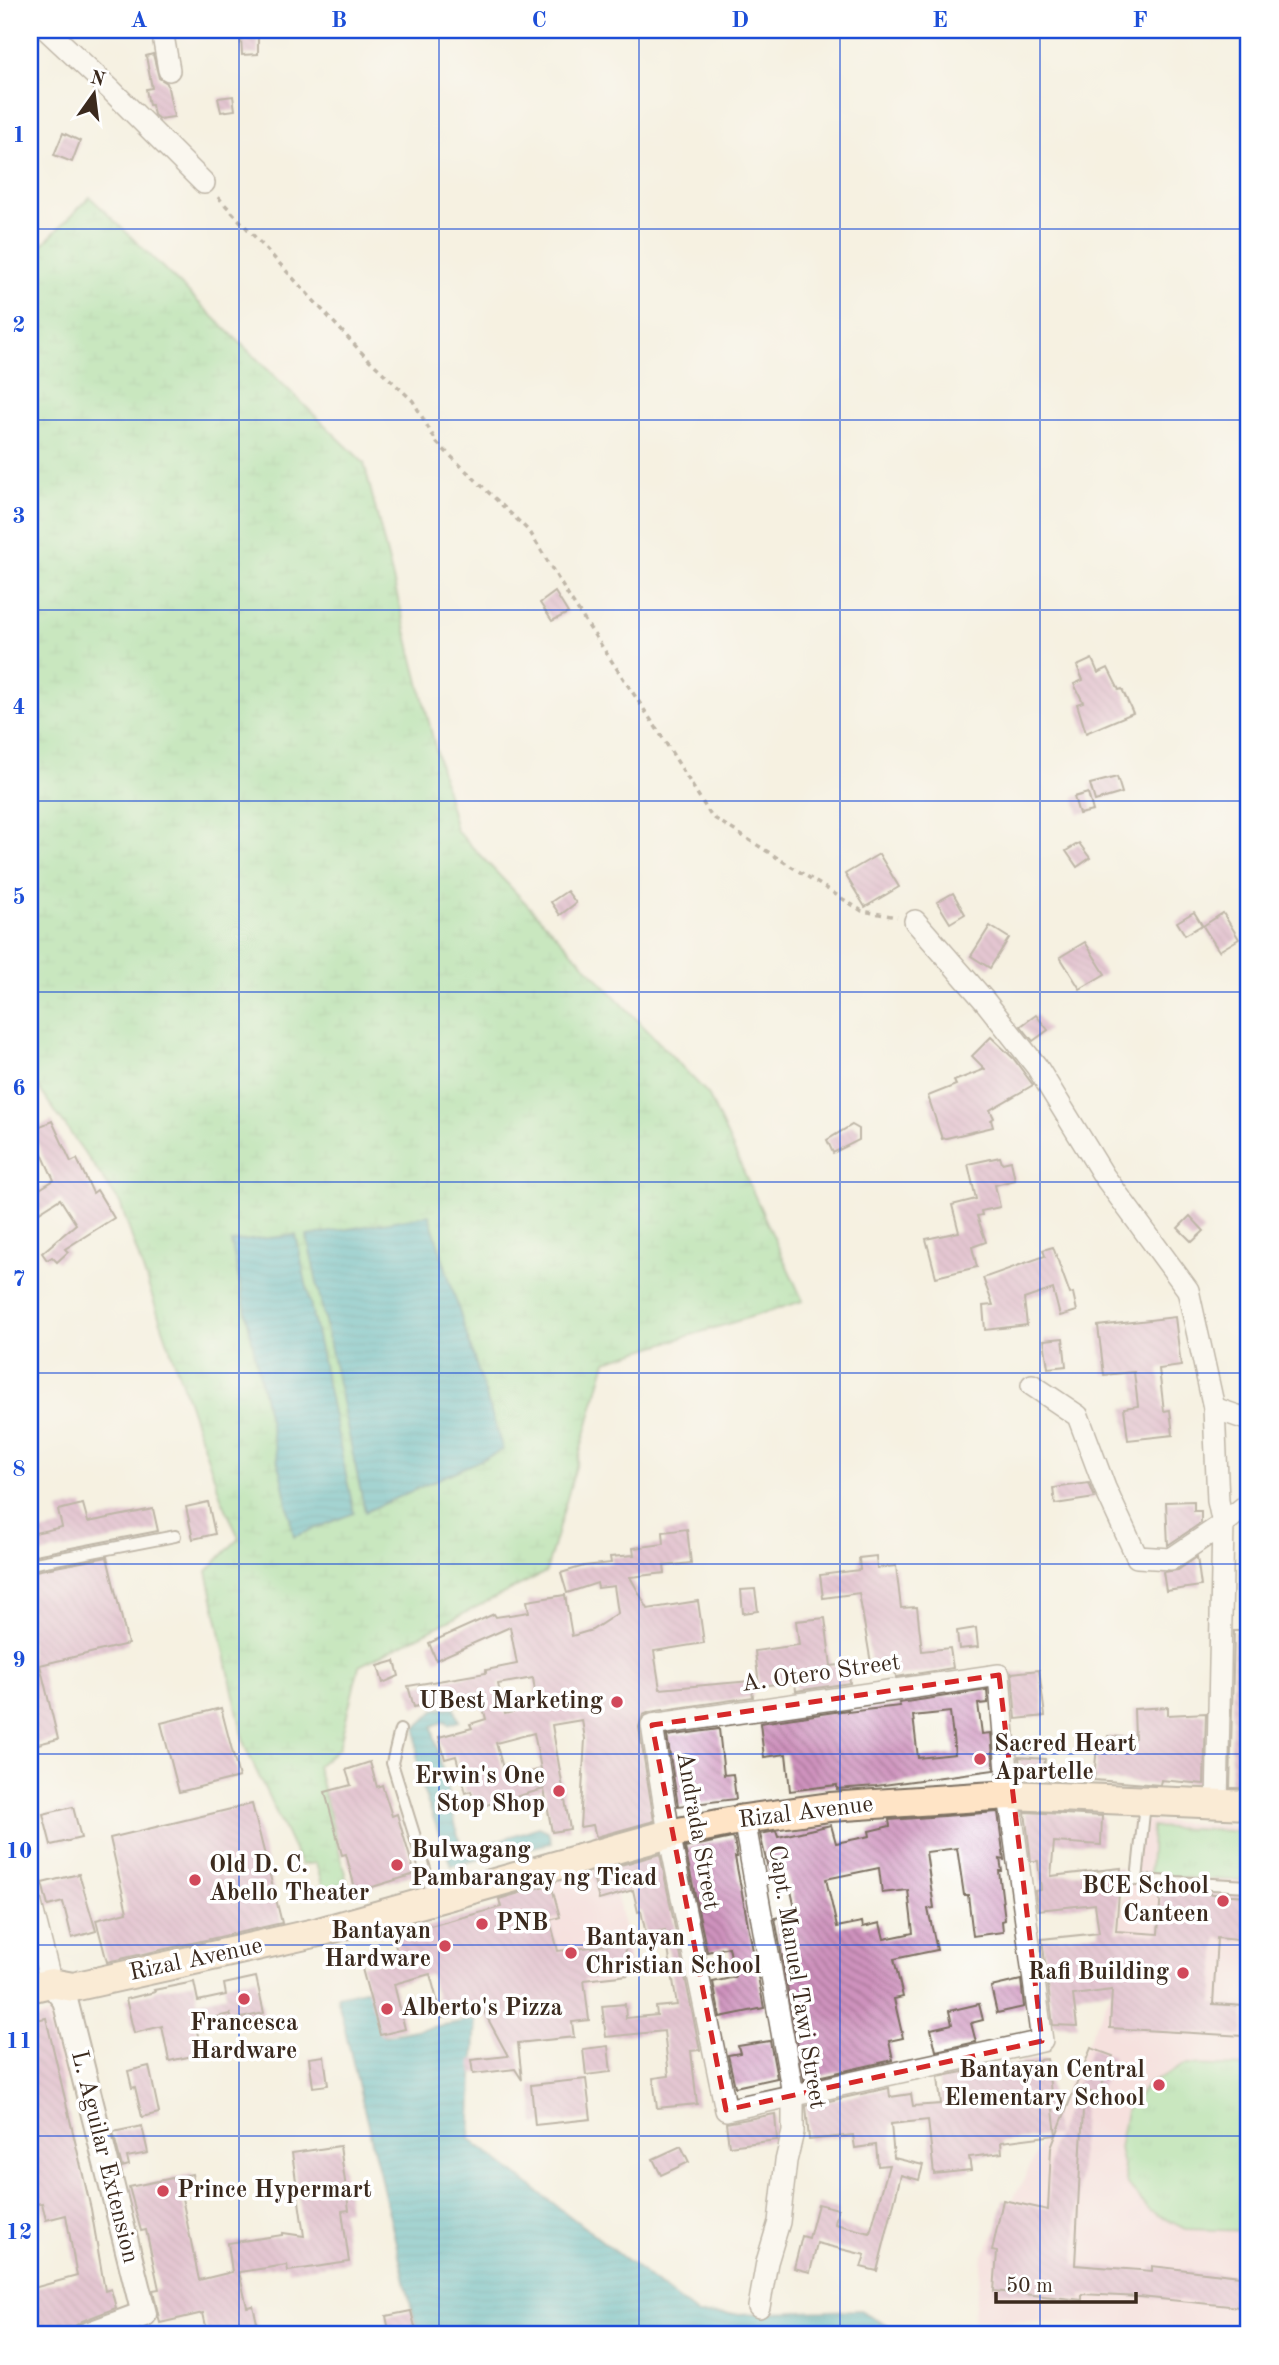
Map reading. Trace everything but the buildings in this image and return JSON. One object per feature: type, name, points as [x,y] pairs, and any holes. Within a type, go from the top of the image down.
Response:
[{"type":"main road","name":"Rizal Avenue","points":[[30,2008],[55,1989],[318,1933],[669,1835],[744,1819],[830,1807],[1009,1795],[1249,1805]]},
{"type":"street","points":[[47,30],[204,183]]},
{"type":"street","points":[[162,30],[169,70]]},
{"type":"street","points":[[915,921],[984,1000],[1037,1067],[1104,1176],[1188,1290],[1214,1408],[1218,1502],[1223,1524],[1217,1804]]},
{"type":"street","points":[[1032,1385],[1078,1416],[1105,1488],[1137,1557],[1171,1559],[1249,1503]]},
{"type":"street","points":[[1214,1408],[1249,1420]]},
{"type":"street","name":"A. Otero Street","points":[[652,1725],[999,1675],[1009,1795]]},
{"type":"street","name":"Andrada Street","points":[[652,1725],[669,1835],[726,2110],[793,2094]]},
{"type":"street","points":[[793,2094],[1042,2041],[1009,1795]]},
{"type":"street","name":"Capt. Manuel Tawi Street","points":[[744,1819],[793,2094],[793,2132],[786,2161],[779,2222],[767,2262],[759,2307]]},
{"type":"street","points":[[30,1900],[55,1989]]},
{"type":"street","name":"L. Aguilar Extension","points":[[55,1989],[144,2314],[87,2335]]},
{"type":"lane","points":[[30,1564],[175,1536]]},
{"type":"lane","points":[[400,1730],[391,1763],[435,1901]]},
{"type":"lane","points":[[1146,1801],[1137,1880],[1249,1886]]},
{"type":"path","points":[[204,183],[363,354],[413,401],[437,443],[530,532],[711,816],[862,911],[915,921]]},
{"type":"highlighted area","points":[[999,1675],[1042,2041],[726,2110],[652,1725]]},
{"type":"shaded area","name":"Bantayan Central Elementary School","points":[[1133,1820],[1249,1827],[1249,2335],[1170,2335],[1166,2328],[973,2319],[982,2257],[1024,2179],[1112,1990]]},
{"type":"shaded area","name":"Bantayan Christian School","points":[[608,1862],[625,1929],[632,1977],[528,2001],[495,1895]]},
{"type":"shaded area","points":[[50,2014],[67,2081],[30,2090],[30,2019]]},
{"type":"green space","points":[[90,197],[364,463],[456,830],[708,1094],[803,1301],[606,1361],[546,1572],[359,1666],[339,1748],[317,1766],[349,1889],[325,1896],[316,1863],[301,1865],[245,1747],[207,1571],[239,1538],[222,1500],[120,1203],[30,1076],[30,257]]},
{"type":"green space","points":[[1152,1827],[1249,1832],[1249,1881],[1150,1876]]},
{"type":"green space","points":[[1185,2065],[1249,2067],[1249,2231],[1185,2229],[1149,2210],[1127,2184],[1119,2148],[1126,2111],[1148,2084]]},
{"type":"water","points":[[429,1215],[503,1450],[365,1512],[307,1236]]},
{"type":"water","points":[[296,1235],[354,1513],[294,1537],[231,1242]]},
{"type":"water","points":[[454,1707],[459,1721],[448,1725],[446,1721],[432,1726],[462,1852],[539,1827],[548,1831],[551,1843],[451,1866],[418,1776],[416,1728],[436,1709]]},
{"type":"water","points":[[369,1989],[383,2036],[476,2019],[470,2139],[698,2315],[860,2310],[906,2335],[418,2335],[337,1996]]},
{"type":"place","name":"UBest Marketing","points":[[617,1702]]},
{"type":"place","name":"Sacred Heart Apartelle","points":[[980,1759]]},
{"type":"place","name":"Erwin's One Stop Shop","points":[[559,1791]]},
{"type":"place","name":"Bulwagang Pambarangay ng Ticad","points":[[397,1865]]},
{"type":"place","name":"Old D. C. Abello Theater","points":[[195,1880]]},
{"type":"place","name":"BCE School Canteen","points":[[1223,1901]]},
{"type":"place","name":"PNB","points":[[482,1924]]},
{"type":"place","name":"Bantayan Hardware","points":[[445,1946]]},
{"type":"place","name":"Bantayan Christian School","points":[[571,1953]]},
{"type":"place","name":"Rafi Building","points":[[1183,1973]]},
{"type":"place","name":"Francesca Hardware","points":[[244,1999]]},
{"type":"place","name":"Alberto's Pizza","points":[[387,2009]]},
{"type":"place","name":"Bantayan Central Elementary School","points":[[1159,2085]]},
{"type":"place","name":"Prince Hypermart","points":[[163,2191]]}]
